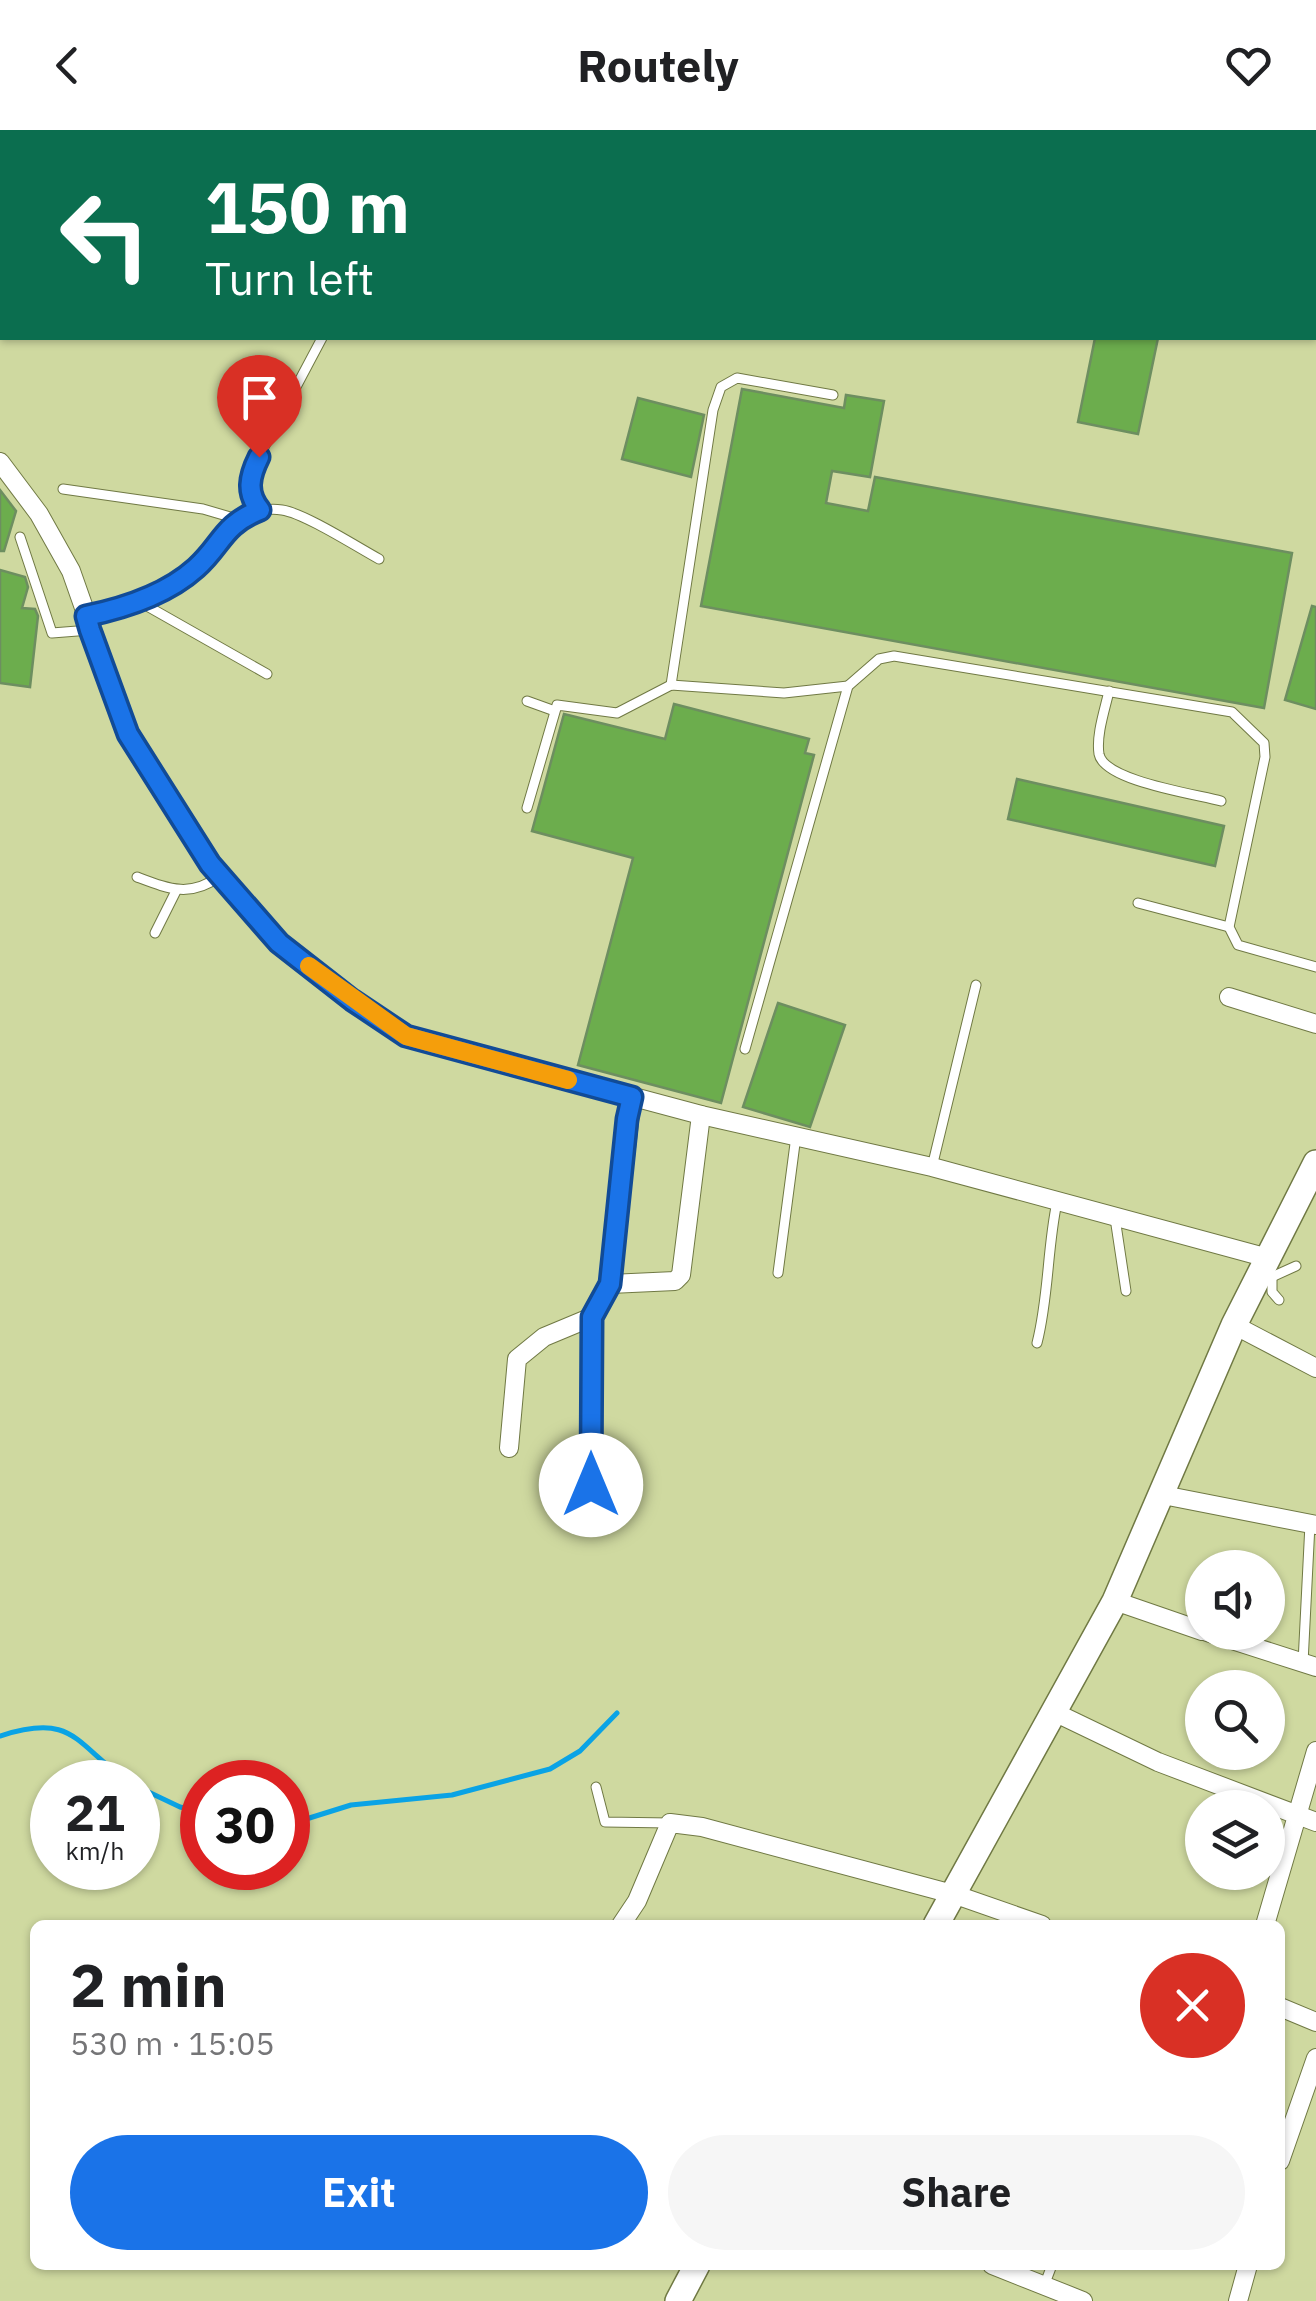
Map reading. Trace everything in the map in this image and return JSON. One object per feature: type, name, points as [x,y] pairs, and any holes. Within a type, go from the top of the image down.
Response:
[{"type":"main road","points":[[939,1920],[1115,1601],[1234,1324],[1266,1272],[1316,1163]]},
{"type":"main road","points":[[678,2301],[694,2270]]},
{"type":"street","points":[[0,462],[39,514],[71,571],[128,734],[220,876],[279,943],[406,1036],[702,1115],[932,1167],[1115,1218],[1266,1272]]},
{"type":"street","points":[[1229,997],[1316,1024]]},
{"type":"street","points":[[591,1485],[592,1317],[610,1284],[632,1097]]},
{"type":"street","points":[[610,1284],[675,1281],[680,1276],[702,1115]]},
{"type":"street","points":[[509,1448],[517,1359],[544,1337],[592,1317]]},
{"type":"street","points":[[1234,1324],[1316,1368]]},
{"type":"street","points":[[1163,1495],[1313,1525]]},
{"type":"street","points":[[1115,1601],[1185,1625]]},
{"type":"street","points":[[1262,1650],[1310,1665]]},
{"type":"street","points":[[1054,1712],[1158,1762],[1308,1819]]},
{"type":"street","points":[[1267,1920],[1308,1819],[1316,1752]]},
{"type":"street","points":[[625,1920],[670,1823],[702,1827],[956,1895],[1028,1920]]},
{"type":"street","points":[[1285,2010],[1316,2022]]},
{"type":"street","points":[[1285,2147],[1316,2058]]},
{"type":"street","points":[[1004,2270],[1083,2301]]},
{"type":"street","points":[[1238,2301],[1247,2270]]},
{"type":"lane","points":[[260,510],[250,499],[252,470],[321,340]]},
{"type":"lane","points":[[671,685],[713,410],[722,387],[737,378],[834,395]]},
{"type":"lane","points":[[63,489],[238,519]]},
{"type":"lane","points":[[20,537],[52,634],[140,602],[198,567],[238,519],[260,510],[285,510],[379,559]]},
{"type":"lane","points":[[140,602],[267,674]]},
{"type":"lane","points":[[746,1049],[848,686],[879,659],[907,656],[1232,712],[1264,743],[1262,780],[1240,863],[1229,927],[1238,945],[1316,967]]},
{"type":"lane","points":[[527,808],[552,710],[557,705],[617,712],[671,685],[784,693],[848,686]]},
{"type":"lane","points":[[1109,691],[1099,755],[1107,768],[1220,801]]},
{"type":"lane","points":[[526,701],[552,710]]},
{"type":"lane","points":[[137,877],[176,891],[194,890],[220,876]]},
{"type":"lane","points":[[155,932],[176,891]]},
{"type":"lane","points":[[1138,902],[1229,927]]},
{"type":"lane","points":[[932,1167],[976,985]]},
{"type":"lane","points":[[778,1273],[796,1136]]},
{"type":"lane","points":[[1037,1344],[1046,1306],[1051,1230],[1057,1202]]},
{"type":"lane","points":[[1115,1218],[1126,1291]]},
{"type":"lane","points":[[1279,1300],[1266,1272],[1296,1266]]},
{"type":"lane","points":[[1310,1665],[1313,1525]]},
{"type":"lane","points":[[596,1787],[604,1822],[670,1823]]},
{"type":"lane","points":[[1044,2286],[1050,2270]]},
{"type":"building","points":[[1095,340],[1158,340],[1138,434],[1078,422]]},
{"type":"building","points":[[742,389],[844,408],[846,395],[884,401],[870,477],[832,471],[826,503],[868,511],[875,477],[1292,553],[1264,708],[701,606]]},
{"type":"building","points":[[638,398],[704,415],[691,477],[622,459]]},
{"type":"building","points":[[0,490],[16,511],[4,551],[0,551]]},
{"type":"building","points":[[0,570],[25,577],[28,587],[22,608],[35,609],[38,616],[30,687],[0,683]]},
{"type":"building","points":[[1312,606],[1316,607],[1316,709],[1285,700]]},
{"type":"building","points":[[674,704],[809,739],[805,753],[814,755],[721,1103],[578,1065],[633,858],[532,831],[564,714],[665,739]]},
{"type":"building","points":[[1017,779],[1224,826],[1215,866],[1008,819]]},
{"type":"building","points":[[778,1003],[845,1025],[810,1127],[743,1107]]},
{"type":"waterway","points":[[310,1818],[351,1805],[452,1795],[550,1769],[580,1751],[617,1713]]},
{"type":"waterway","points":[[0,1736],[44,1728],[59,1730],[102,1760]]},
{"type":"waterway","points":[[160,1797],[180,1807]]},
{"type":"slow traffic","points":[[309,966],[406,1036],[568,1080]]},
{"type":"route","points":[[259,457],[252,470],[250,499],[260,510],[238,519],[198,567],[174,584],[140,602],[86,616],[90,630],[128,734],[210,864],[279,943],[406,1036],[632,1097],[610,1284],[592,1317],[591,1485]]}]
